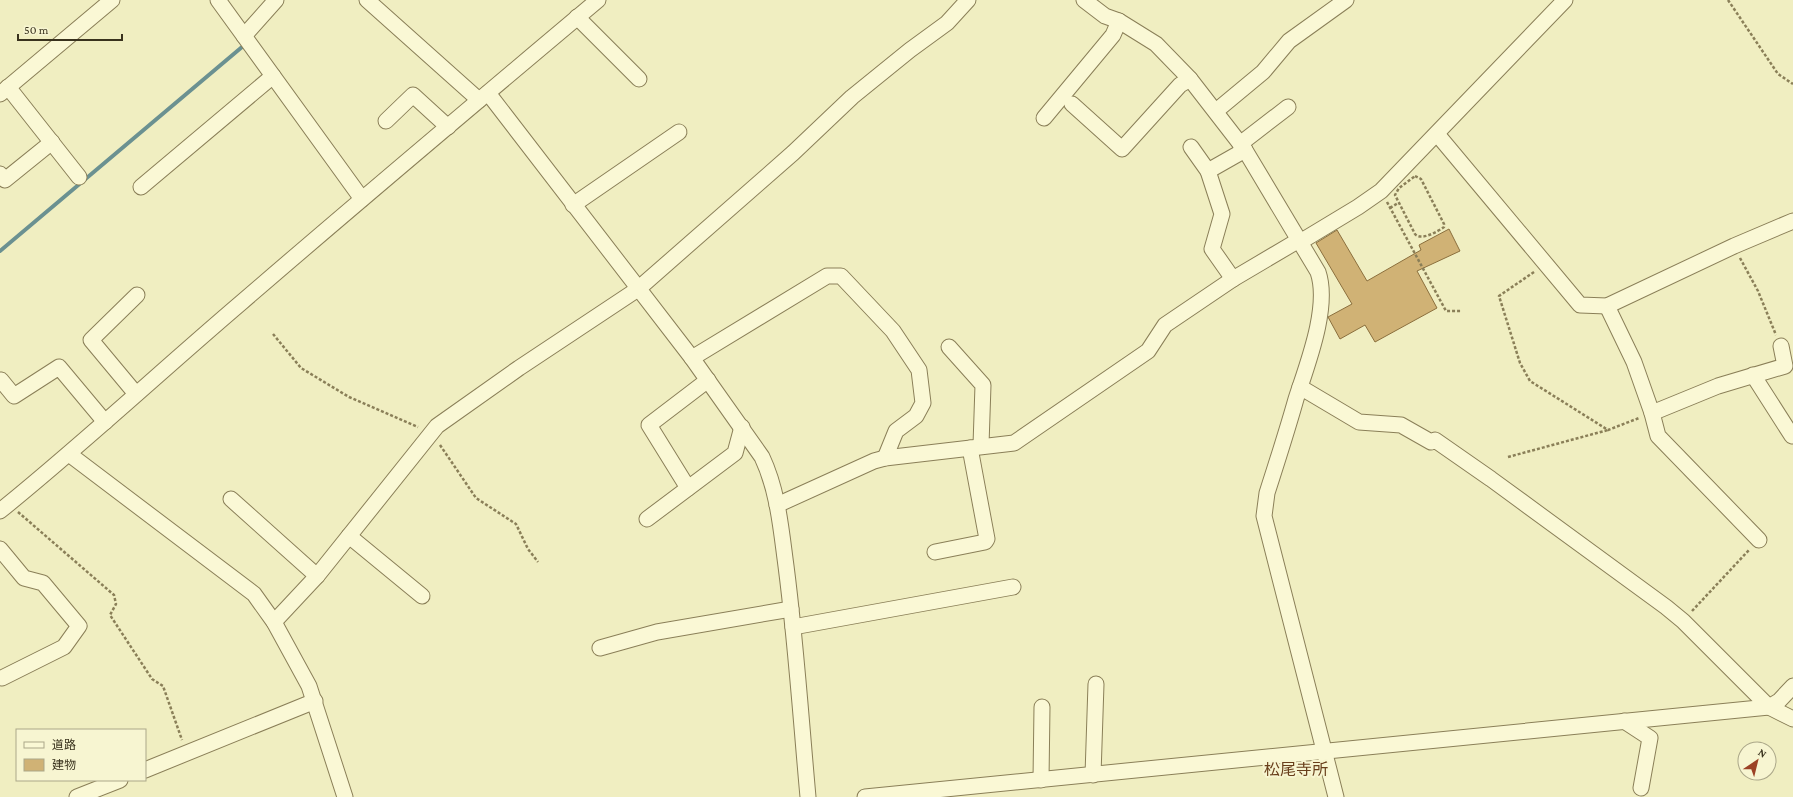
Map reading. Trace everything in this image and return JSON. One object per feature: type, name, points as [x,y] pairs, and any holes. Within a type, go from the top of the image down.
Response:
[{"type":"street","points":[[80,177],[52,142],[2,91],[112,0]]},
{"type":"street","points":[[218,0],[362,199]]},
{"type":"street","points":[[244,36],[276,0]]},
{"type":"street","points":[[367,0],[483,97],[573,205],[692,358],[762,457],[770,475],[777,505],[793,627],[808,797]]},
{"type":"street","points":[[4,507],[70,454],[136,394],[362,199],[598,0]]},
{"type":"street","points":[[274,622],[317,576],[437,426],[512,372],[638,289],[793,153],[852,98],[910,50],[947,23],[968,0]]},
{"type":"street","points":[[1084,0],[1105,16],[1119,22],[1156,44],[1190,80],[1243,147],[1318,272],[1322,290],[1316,333],[1267,493],[1264,516],[1336,797]]},
{"type":"street","points":[[1216,111],[1263,72],[1289,41],[1346,0]]},
{"type":"street","points":[[777,505],[874,461],[885,458],[1014,442],[1148,351],[1165,325],[1233,279],[1358,208],[1382,191],[1565,0]]},
{"type":"street","points":[[577,17],[639,79]]},
{"type":"street","points":[[1044,118],[1113,35],[1119,22]]},
{"type":"street","points":[[141,187],[273,76]]},
{"type":"street","points":[[1072,104],[1122,149],[1180,85],[1190,80]]},
{"type":"street","points":[[386,121],[413,95],[448,127]]},
{"type":"street","points":[[1208,171],[1243,147],[1288,107]]},
{"type":"street","points":[[573,205],[679,132]]},
{"type":"street","points":[[1437,134],[1580,305],[1607,306],[1734,246],[1793,221]]},
{"type":"street","points":[[0,174],[5,180],[52,142]]},
{"type":"street","points":[[1191,147],[1208,171],[1222,214],[1212,249],[1233,279]]},
{"type":"street","points":[[692,358],[827,276],[841,276],[893,331],[919,370],[923,403],[916,416],[896,431],[885,458]]},
{"type":"street","points":[[136,394],[91,340],[137,295]]},
{"type":"street","points":[[1607,306],[1634,362],[1652,413],[1658,436],[1759,540]]},
{"type":"street","points":[[1652,413],[1718,386],[1785,366],[1781,346]]},
{"type":"street","points":[[935,552],[985,542],[987,539],[975,447],[983,385],[948,347]]},
{"type":"street","points":[[1,380],[14,396],[59,367],[105,422]]},
{"type":"street","points":[[1753,375],[1792,436]]},
{"type":"street","points":[[688,488],[649,425],[708,380]]},
{"type":"street","points":[[1300,387],[1359,422],[1397,424],[1431,442],[1435,440],[1491,479],[1666,607],[1683,621],[1769,707],[1793,719]]},
{"type":"street","points":[[647,519],[735,453],[742,428]]},
{"type":"street","points":[[70,454],[254,594],[274,622],[309,686],[345,797]]},
{"type":"street","points":[[231,499],[317,576]]},
{"type":"street","points":[[349,536],[422,596]]},
{"type":"street","points":[[0,549],[24,578],[43,583],[79,626],[64,647],[2,678]]},
{"type":"street","points":[[793,627],[1013,587]]},
{"type":"street","points":[[600,648],[657,632],[791,609]]},
{"type":"street","points":[[1094,774],[1096,684]]},
{"type":"street","points":[[865,797],[1769,707],[1779,701],[1793,686]]},
{"type":"street","points":[[146,770],[315,701]]},
{"type":"street","points":[[1041,780],[1042,707]]},
{"type":"street","points":[[1624,721],[1650,738],[1641,788]]},
{"type":"street","points":[[77,797],[117,781]]},
{"type":"path","points":[[1728,0],[1778,74],[1793,84]]},
{"type":"path","points":[[1418,176],[1443,221],[1444,227],[1423,238],[1417,237],[1398,203],[1395,195],[1399,188],[1412,178],[1418,176]]},
{"type":"path","points":[[1382,191],[1446,311],[1461,311]]},
{"type":"path","points":[[1390,208],[1398,203]]},
{"type":"path","points":[[1734,246],[1758,291],[1781,346]]},
{"type":"path","points":[[1546,264],[1499,296],[1520,363],[1530,381],[1608,430]]},
{"type":"path","points":[[273,334],[301,368],[349,397],[432,433],[476,498],[516,524],[528,549],[538,562]]},
{"type":"path","points":[[1508,457],[1608,430],[1652,413]]},
{"type":"path","points":[[4,507],[114,595],[116,604],[110,615],[152,679],[163,686],[187,753]]},
{"type":"path","points":[[1683,621],[1759,540]]},
{"type":"building","points":[[1449,229],[1460,251],[1417,271],[1437,308],[1375,342],[1365,325],[1340,339],[1328,317],[1352,304],[1316,243],[1337,230],[1367,281],[1421,250],[1419,245]]},
{"type":"waterway","points":[[0,251],[242,47]]},
{"type":"district","name":"松尾寺所","points":[[1296,769]]}]
